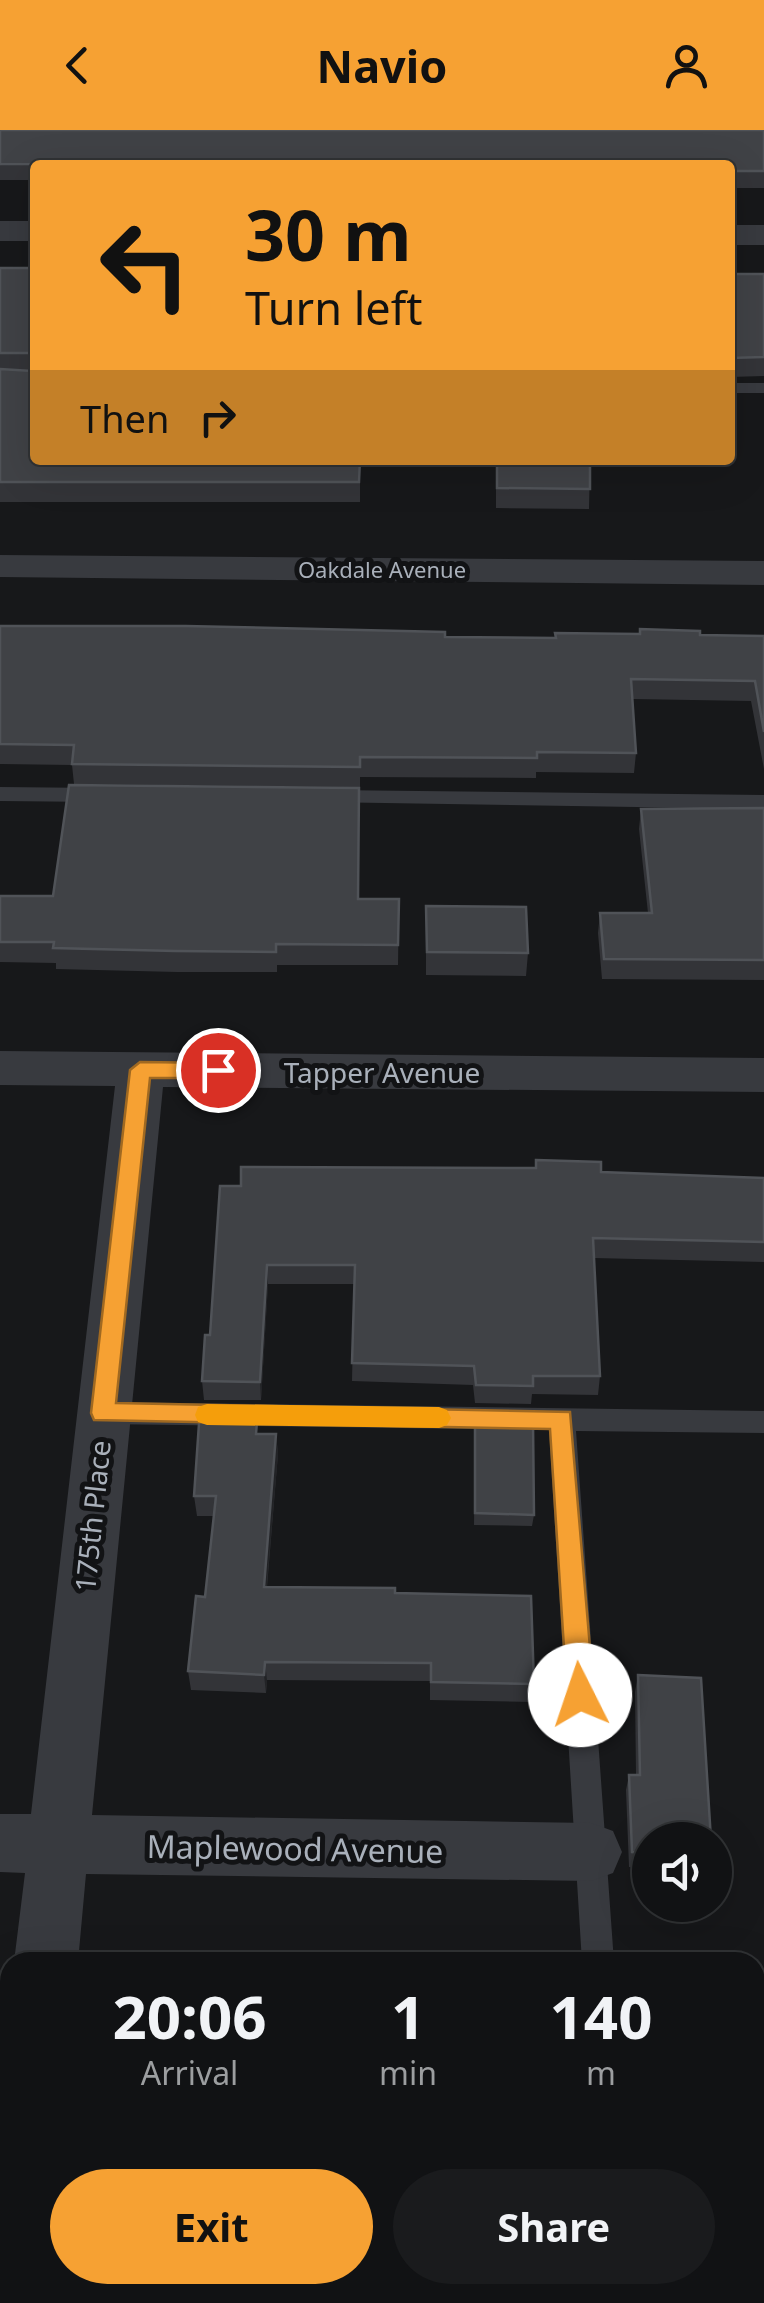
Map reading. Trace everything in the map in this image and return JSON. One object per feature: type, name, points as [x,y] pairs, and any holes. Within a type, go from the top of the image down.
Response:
[{"type":"street","points":[[0,231],[30,231]]},
{"type":"street","points":[[735,235],[764,235]]},
{"type":"street","name":"Oakdale Avenue","points":[[0,566],[764,573]]},
{"type":"street","name":"Tapper Avenue","points":[[0,1068],[764,1075]]},
{"type":"street","name":"175th Place","points":[[47,1952],[140,1070]]},
{"type":"street","name":"Maplewood Avenue","points":[[0,1843],[591,1852]]},
{"type":"lane","points":[[735,388],[764,388]]},
{"type":"lane","points":[[0,794],[118,795]]},
{"type":"lane","points":[[314,797],[764,802]]},
{"type":"lane","points":[[103,1413],[764,1422]]},
{"type":"lane","points":[[562,1419],[597,1952]]},
{"type":"building","points":[[0,130],[764,130],[764,171],[735,171],[735,160],[30,160],[30,164],[0,164]]},
{"type":"building","points":[[0,268],[30,268],[30,353],[0,353]]},
{"type":"building","points":[[735,274],[764,274],[764,357],[735,358]]},
{"type":"building","points":[[0,369],[30,371],[30,465],[360,465],[359,482],[0,482]]},
{"type":"building","points":[[497,465],[590,465],[590,489],[497,488]]},
{"type":"building","points":[[0,626],[186,626],[556,638],[555,633],[640,634],[640,629],[764,636],[764,732],[755,681],[631,679],[636,753],[537,752],[537,758],[360,757],[360,767],[72,764],[74,745],[0,744]]},
{"type":"building","points":[[69,785],[359,788],[358,899],[399,899],[398,945],[276,944],[276,952],[53,948],[54,942],[0,942],[0,896],[53,896]]},
{"type":"building","points":[[764,808],[764,960],[604,959],[600,913],[652,913],[641,809]]},
{"type":"building","points":[[426,906],[526,907],[528,953],[427,952]]},
{"type":"building","points":[[536,1160],[601,1162],[601,1172],[764,1178],[764,1242],[593,1238],[600,1376],[533,1376],[533,1386],[476,1385],[474,1366],[352,1363],[355,1265],[267,1265],[260,1382],[202,1381],[205,1335],[210,1335],[220,1186],[241,1186],[241,1167],[536,1168]]},
{"type":"building","points":[[200,1409],[258,1410],[256,1434],[276,1434],[264,1587],[395,1588],[395,1593],[531,1596],[534,1684],[431,1682],[431,1663],[265,1662],[264,1675],[188,1671],[196,1596],[205,1597],[216,1496],[194,1496]]},
{"type":"building","points":[[475,1421],[533,1422],[534,1515],[475,1513]]},
{"type":"building","points":[[638,1675],[701,1678],[710,1822],[632,1822],[632,1852],[629,1775],[640,1775]]},
{"type":"slow traffic","points":[[207,1415],[439,1418]]},
{"type":"route","points":[[218,1070],[140,1070],[103,1413],[562,1419],[580,1695]]}]
